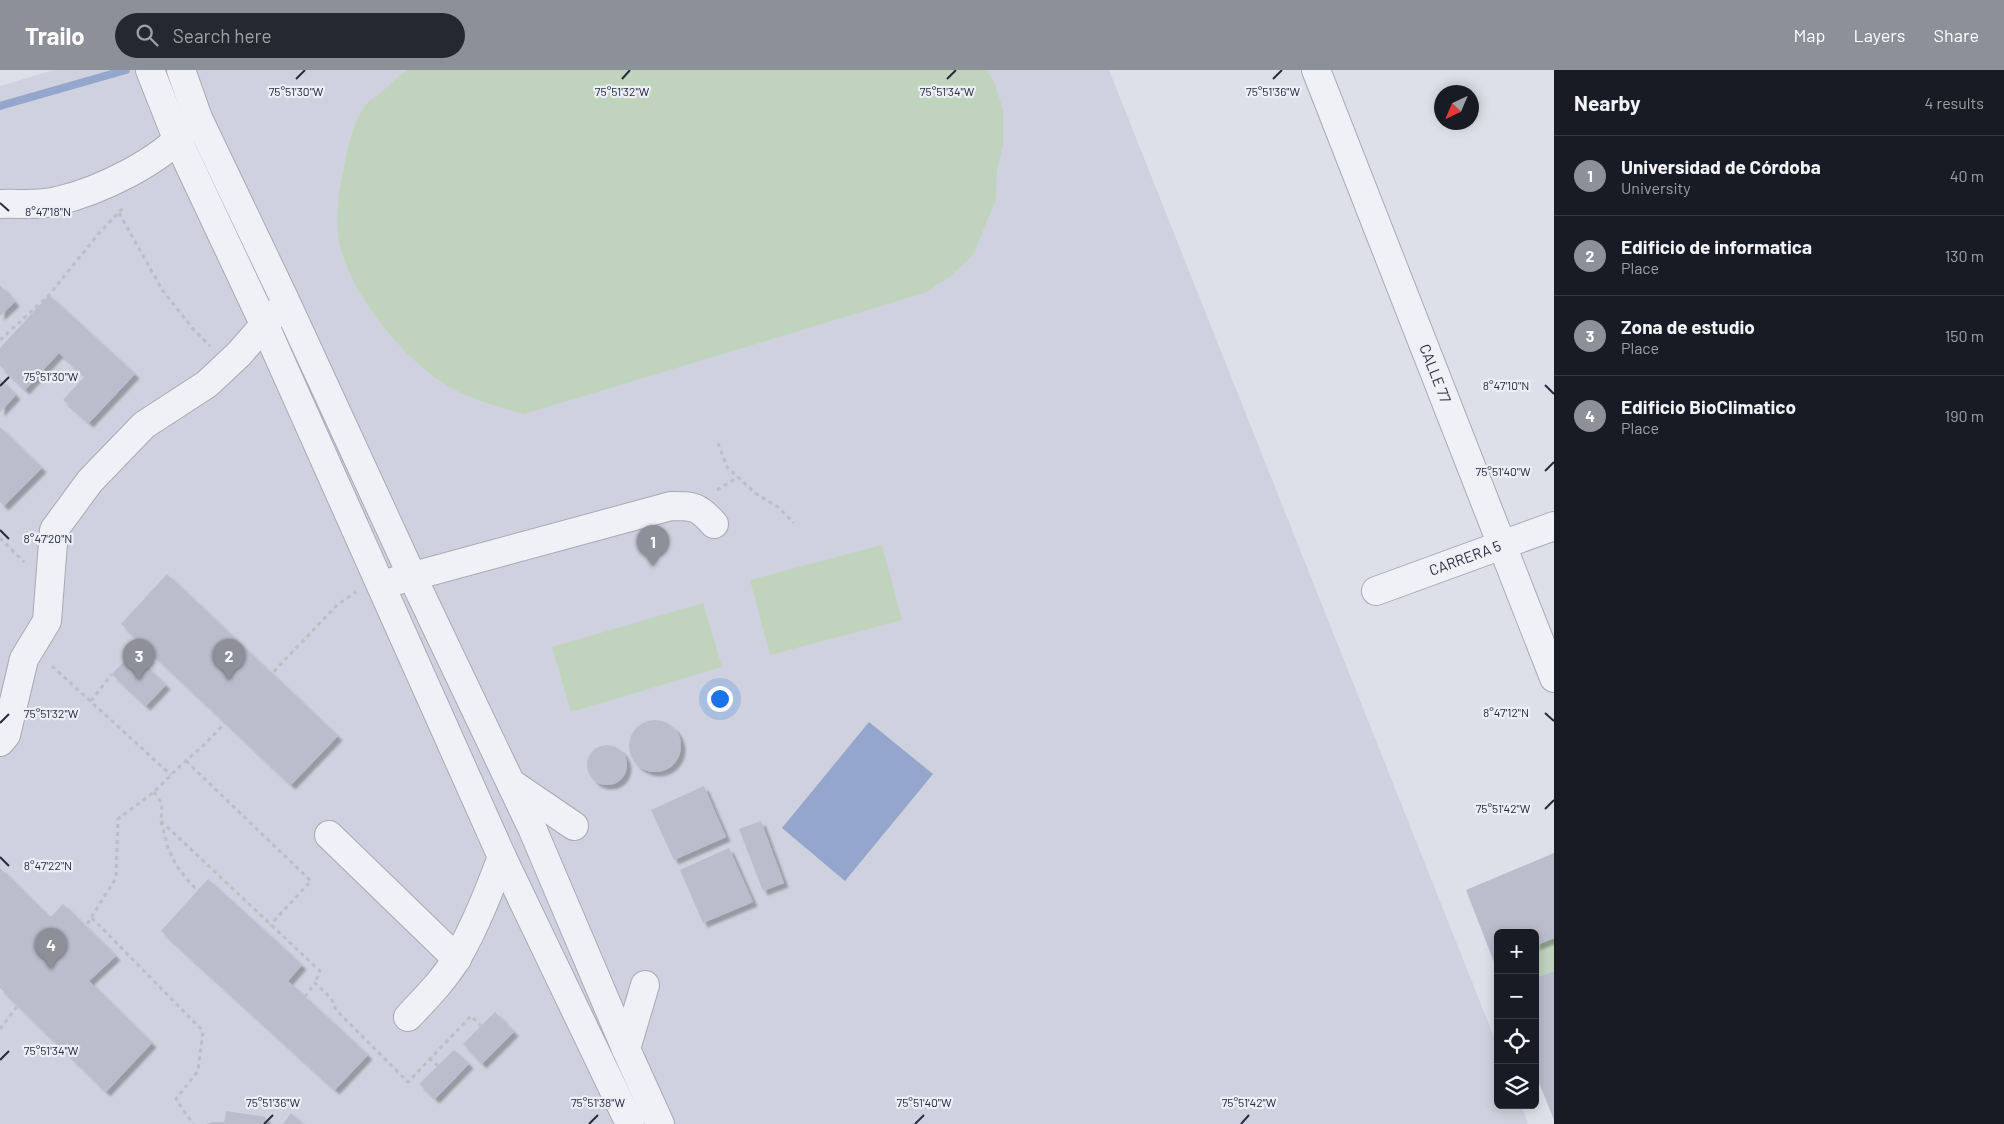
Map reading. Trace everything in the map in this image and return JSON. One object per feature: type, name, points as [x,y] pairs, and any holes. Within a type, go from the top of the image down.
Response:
[{"type":"street","points":[[150,70],[178,141],[265,326],[502,857],[630,1124]]},
{"type":"street","points":[[181,70],[198,118],[536,837],[631,1061],[660,1124]]},
{"type":"street","name":"CALLE 77","points":[[1316,70],[1554,678]]},
{"type":"street","points":[[0,204],[56,202],[123,178],[178,141],[198,118]]},
{"type":"street","points":[[0,742],[6,735],[24,659],[47,620],[54,530],[90,481],[144,426],[207,384],[265,326],[284,298]]},
{"type":"street","points":[[380,584],[671,506],[691,506],[703,511],[714,524]]},
{"type":"street","name":"CARRERA 5","points":[[1376,592],[1554,526]]},
{"type":"street","points":[[509,781],[574,826]]},
{"type":"street","points":[[329,835],[457,959]]},
{"type":"street","points":[[408,1018],[436,987],[457,959],[486,899],[502,857]]},
{"type":"street","points":[[611,1086],[631,1061],[645,985]]},
{"type":"path","points":[[0,340],[49,295],[100,232],[125,206]]},
{"type":"path","points":[[119,213],[163,291],[194,330],[228,364]]},
{"type":"path","points":[[718,443],[727,467],[755,493],[778,507],[794,523]]},
{"type":"path","points":[[0,875],[76,940],[92,918],[116,878],[118,819],[154,792],[205,744],[337,606],[356,592],[380,584]]},
{"type":"path","points":[[24,659],[38,658],[47,662],[171,775]]},
{"type":"path","points":[[91,701],[112,674]]},
{"type":"path","points":[[186,761],[311,881],[270,925]]},
{"type":"path","points":[[154,792],[162,804],[161,821],[168,848],[176,865],[190,883],[228,919]]},
{"type":"path","points":[[161,821],[320,971],[315,983]]},
{"type":"path","points":[[92,918],[204,1031],[198,1071],[176,1099],[193,1124]]},
{"type":"path","points":[[0,1029],[18,1005]]},
{"type":"path","points":[[429,1058],[438,1066]]},
{"type":"shaded area","points":[[54,70],[1109,70],[1494,1037],[1494,1109],[1522,1109],[1528,1124],[0,1124],[0,86]]},
{"type":"green space","points":[[408,70],[987,70],[996,87],[1003,110],[1003,146],[997,170],[996,199],[973,255],[947,279],[924,293],[524,414],[480,401],[459,392],[424,369],[379,321],[355,283],[346,264],[338,236],[337,215],[341,183],[352,133],[361,112],[367,104]]},
{"type":"green space","points":[[882,545],[902,620],[770,655],[750,580]]},
{"type":"green space","points":[[703,603],[722,667],[571,712],[552,647]]},
{"type":"green space","points":[[1554,938],[1554,971],[1539,977],[1539,974],[1539,944]]},
{"type":"water","points":[[869,722],[933,774],[845,881],[782,828]]},
{"type":"building","points":[[0,285],[15,302],[0,316]]},
{"type":"building","points":[[49,295],[135,374],[89,423],[63,400],[85,376],[59,353],[25,390],[0,366],[0,348]]},
{"type":"building","points":[[0,379],[16,395],[0,412]]},
{"type":"building","points":[[0,427],[42,468],[4,506],[0,502]]},
{"type":"building","points":[[167,574],[338,736],[291,785],[121,624]]},
{"type":"building","points":[[132,653],[166,685],[146,706],[112,674]]},
{"type":"building","points":[[650,720],[660,720],[670,724],[677,731],[681,746],[677,761],[670,768],[660,772],[650,772],[640,768],[633,761],[629,751],[629,741],[633,731],[640,724]]},
{"type":"building","points":[[611,745],[618,748],[624,754],[627,765],[626,773],[618,782],[611,785],[603,785],[596,782],[588,773],[587,761],[590,754],[599,746]]},
{"type":"building","points":[[704,786],[726,837],[674,860],[651,810]]},
{"type":"building","points":[[761,821],[784,883],[763,891],[739,829]]},
{"type":"building","points":[[729,848],[753,902],[703,923],[680,870]]},
{"type":"building","points":[[1554,853],[1554,938],[1539,944],[1539,929],[1494,929],[1494,962],[1466,890]]},
{"type":"building","points":[[0,868],[50,918],[63,904],[116,956],[89,981],[152,1043],[106,1092],[0,988]]},
{"type":"building","points":[[208,879],[302,965],[288,981],[368,1055],[335,1090],[161,931]]},
{"type":"building","points":[[1554,971],[1554,1120],[1539,1083],[1539,977]]},
{"type":"building","points":[[495,1012],[514,1032],[482,1064],[463,1044]]},
{"type":"building","points":[[454,1050],[469,1064],[435,1099],[419,1084]]},
{"type":"building","points":[[226,1111],[266,1117],[265,1124],[224,1124]]},
{"type":"building","points":[[291,1113],[302,1124],[283,1124]]},
{"type":"building","points":[[224,1122],[224,1124],[206,1124]]},
{"type":"waterway","points":[[0,106],[126,70]]},
{"type":"place","name":"Universidad de Córdoba","points":[[653,566]]},
{"type":"place","name":"Zona de estudio","points":[[139,680]]},
{"type":"place","name":"Edificio de informatica","points":[[229,680]]},
{"type":"place","name":"Edificio BioClimatico","points":[[51,969]]}]
